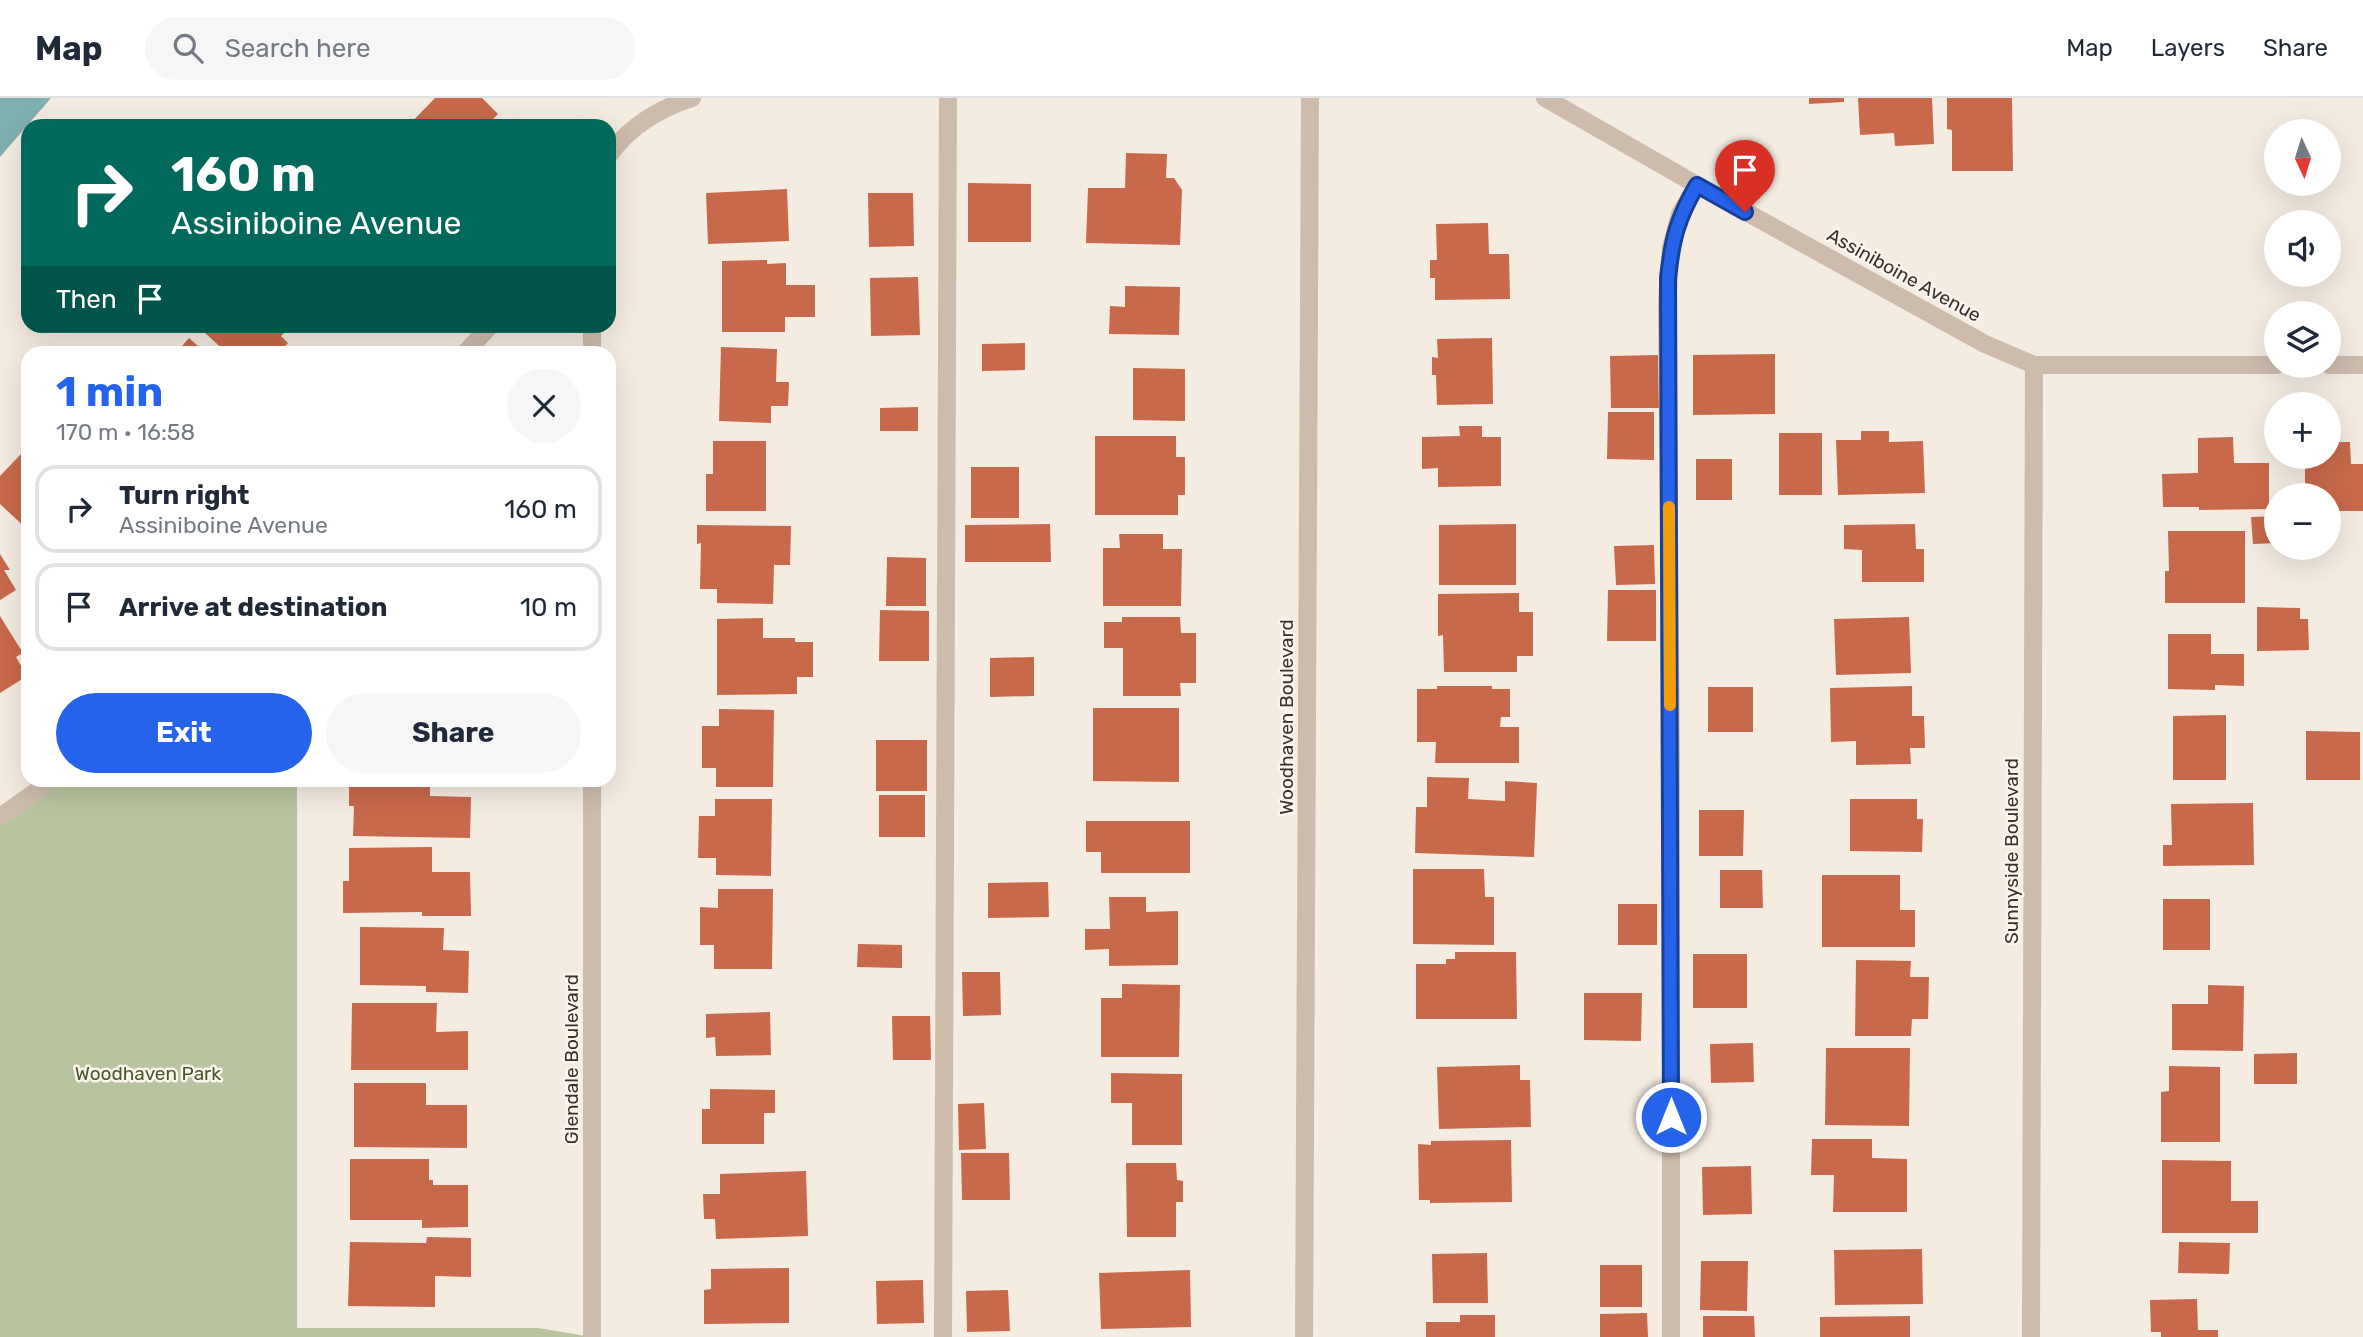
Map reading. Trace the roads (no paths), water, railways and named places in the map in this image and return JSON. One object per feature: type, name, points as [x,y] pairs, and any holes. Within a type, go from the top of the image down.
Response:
[{"type":"street","points":[[616,146],[637,124],[692,98]]},
{"type":"street","points":[[943,1337],[947,98]]},
{"type":"street","name":"Woodhaven Boulevard","points":[[1304,1337],[1310,98]]},
{"type":"street","name":"Assiniboine Avenue","points":[[1545,98],[1985,344],[2034,365],[2264,365]]},
{"type":"street","points":[[1671,1337],[1671,760],[1667,303],[1671,247],[1680,214],[1697,185]]},
{"type":"street","points":[[471,346],[484,333]]},
{"type":"street","name":"Sunnyside Boulevard","points":[[2031,1337],[2034,365]]},
{"type":"street","points":[[2341,365],[2363,365]]},
{"type":"street","points":[[0,817],[42,787]]},
{"type":"street","name":"Glendale Boulevard","points":[[592,787],[592,1337]]},
{"type":"water","points":[[0,98],[51,98],[33,119],[21,119],[21,133],[0,157]]},
{"type":"park label","name":"Woodhaven Park","points":[[148,1073]]}]
